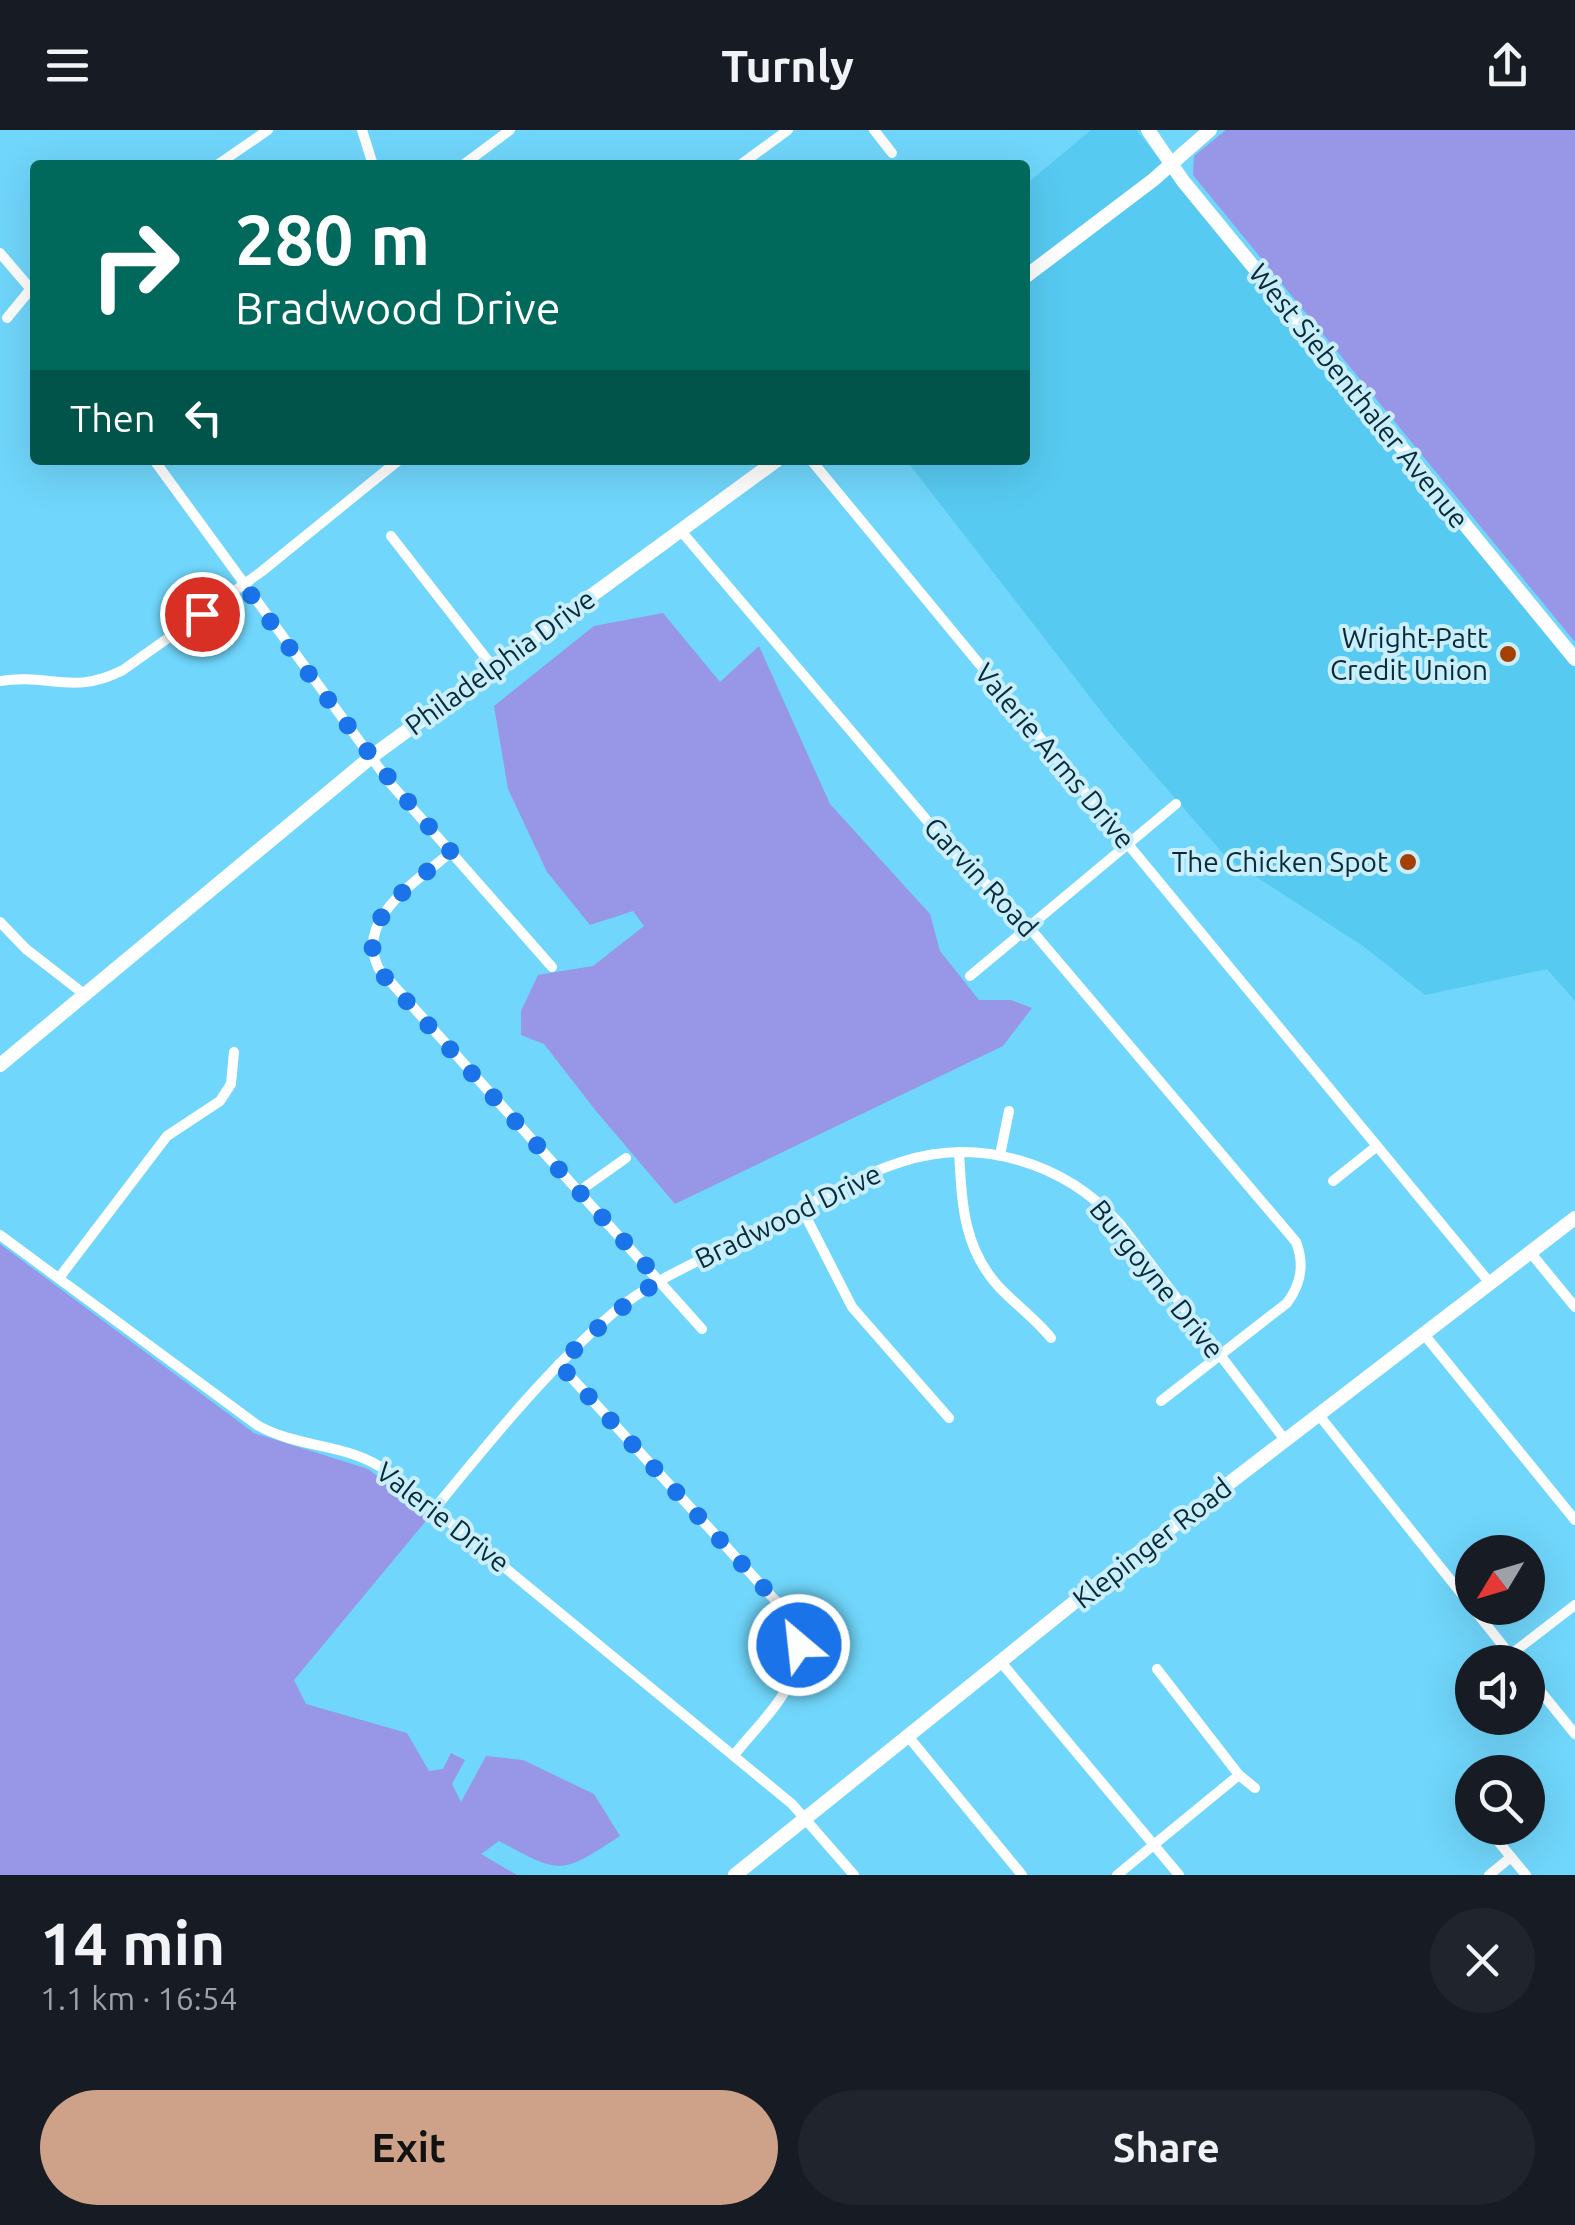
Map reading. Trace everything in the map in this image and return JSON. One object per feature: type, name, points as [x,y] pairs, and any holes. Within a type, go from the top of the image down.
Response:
[{"type":"main road","name":"West Siebenthaler Avenue","points":[[1148,130],[1183,180],[1575,659]]},
{"type":"main road","points":[[1030,273],[1152,180],[1210,130]]},
{"type":"main road","name":"Philadelphia Drive","points":[[0,1065],[371,757],[770,465]]},
{"type":"main road","name":"Klepinger Road","points":[[735,1875],[1000,1661],[1575,1218]]},
{"type":"street","points":[[223,160],[268,130]]},
{"type":"street","points":[[362,130],[371,160]]},
{"type":"street","points":[[470,160],[510,130]]},
{"type":"street","points":[[747,160],[788,130]]},
{"type":"street","points":[[874,130],[892,152]]},
{"type":"street","points":[[0,253],[30,285]]},
{"type":"street","points":[[7,318],[30,293]]},
{"type":"street","points":[[158,465],[371,757],[552,967]]},
{"type":"street","points":[[0,681],[29,679],[78,685],[107,679],[243,584],[393,465]]},
{"type":"street","name":"Valerie Arms Drive","points":[[815,465],[1490,1283]]},
{"type":"street","name":"Garvin Road","points":[[681,530],[964,864],[1028,927],[1296,1242],[1301,1274],[1287,1303],[1161,1400]]},
{"type":"street","points":[[391,536],[493,668]]},
{"type":"street","points":[[970,976],[1176,804]]},
{"type":"street","points":[[451,852],[381,916],[372,936],[374,960],[382,974],[702,1328]]},
{"type":"street","points":[[0,922],[26,949],[84,994]]},
{"type":"street","points":[[59,1278],[168,1136],[215,1105],[227,1092],[234,1052]]},
{"type":"street","points":[[1000,1156],[1008,1112]]},
{"type":"street","points":[[1333,1182],[1377,1146]]},
{"type":"street","points":[[959,1152],[964,1223],[971,1245],[1001,1289],[1051,1338]]},
{"type":"street","name":"Bradwood Drive","points":[[435,1508],[559,1364],[612,1315],[659,1280],[886,1167],[959,1152],[1000,1156]]},
{"type":"street","name":"Burgoyne Drive","points":[[1000,1156],[1046,1169],[1097,1201],[1120,1224],[1285,1440]]},
{"type":"street","points":[[578,1192],[626,1158]]},
{"type":"street","points":[[802,1209],[852,1307],[949,1418]]},
{"type":"street","name":"Valerie Drive","points":[[0,1236],[257,1426],[293,1440],[355,1452],[390,1472],[734,1754],[806,1818],[854,1875]]},
{"type":"street","points":[[1530,1252],[1575,1307]]},
{"type":"street","points":[[1423,1333],[1575,1520]]},
{"type":"street","points":[[559,1364],[785,1611],[796,1630],[799,1659],[792,1681],[734,1754]]},
{"type":"street","points":[[1318,1414],[1503,1645]]},
{"type":"street","points":[[1528,1645],[1575,1604]]},
{"type":"street","points":[[1000,1661],[1179,1875]]},
{"type":"street","points":[[1157,1669],[1240,1775],[1255,1788]]},
{"type":"street","points":[[1545,1697],[1575,1734]]},
{"type":"street","points":[[907,1735],[1022,1875]]},
{"type":"street","points":[[1117,1875],[1240,1775]]},
{"type":"street","points":[[1501,1845],[1526,1875]]},
{"type":"street","points":[[1489,1875],[1511,1857]]},
{"type":"shaded area","points":[[1091,130],[1136,130],[1575,668],[1575,1001],[1547,969],[1425,995],[1363,946],[1227,858],[1114,728],[910,465],[1030,465],[1030,181]]},
{"type":"shaded area","points":[[1226,130],[1575,130],[1575,642],[1193,175],[1194,156]]},
{"type":"shaded area","points":[[663,613],[720,682],[759,646],[830,804],[930,914],[940,951],[979,1000],[1011,1000],[1032,1008],[1003,1046],[675,1204],[544,1044],[521,1035],[521,1011],[538,975],[593,966],[644,926],[633,911],[590,925],[547,872],[508,789],[494,706],[594,626]]},
{"type":"shaded area","points":[[0,1244],[254,1433],[368,1469],[430,1516],[294,1680],[306,1704],[407,1733],[429,1771],[443,1769],[451,1753],[465,1760],[452,1784],[461,1802],[486,1756],[523,1760],[594,1794],[620,1836],[585,1858],[561,1866],[536,1860],[499,1841],[481,1854],[517,1875],[0,1875]]},
{"type":"place","name":"Wright-Patt Credit Union","points":[[1508,654]]},
{"type":"place","name":"The Chicken Spot","points":[[1408,862]]},
{"type":"route","points":[[202,614],[243,584],[390,783],[451,852],[381,916],[372,936],[374,960],[382,974],[659,1280],[612,1315],[559,1364],[785,1611],[799,1645]]}]
